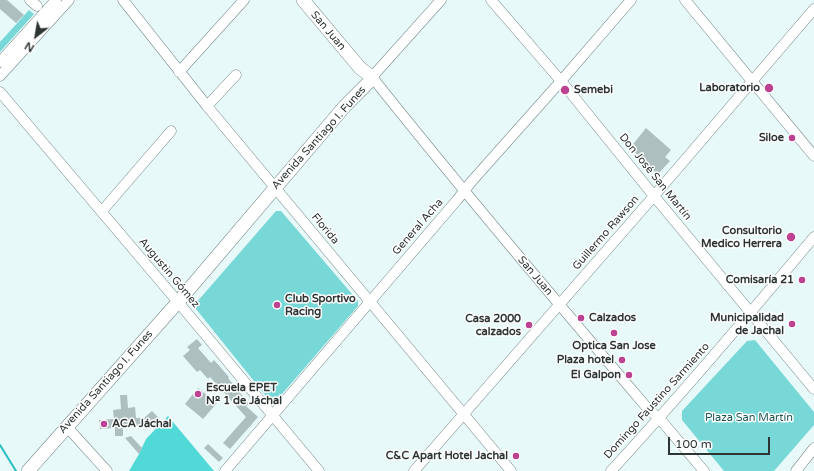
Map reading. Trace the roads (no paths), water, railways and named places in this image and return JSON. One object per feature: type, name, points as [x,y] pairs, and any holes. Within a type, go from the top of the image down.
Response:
[{"type":"main road","name":"San Juan","points":[[303,0],[370,79]]},
{"type":"main road","name":"San Juan","points":[[314,0],[370,79]]},
{"type":"main road","name":"Avenida Santiago I. Funes","points":[[38,471],[70,430],[360,97],[370,79]]},
{"type":"main road","name":"Avenida Santiago I. Funes","points":[[28,471],[70,430]]},
{"type":"street","points":[[0,62],[56,0]]},
{"type":"street","points":[[0,76],[69,0]]},
{"type":"street","name":"Florida","points":[[123,0],[179,72],[277,191],[511,471]]},
{"type":"street","points":[[179,72],[244,0]]},
{"type":"street","points":[[370,79],[441,0]]},
{"type":"street","name":"Don José San Martín","points":[[491,0],[561,81],[750,313],[814,389]]},
{"type":"street","name":"General Acha","points":[[225,471],[464,191],[630,0]]},
{"type":"street","points":[[686,0],[814,156]]},
{"type":"street","name":"Guillermo Rawson","points":[[414,471],[654,196],[814,9]]},
{"type":"street","points":[[207,106],[236,75]]},
{"type":"street","name":"San Juan","points":[[370,79],[559,305],[649,410],[659,418],[704,471]]},
{"type":"street","name":"Augustin Gómez","points":[[0,92],[102,211],[319,471]]},
{"type":"street","points":[[102,211],[171,131]]},
{"type":"street","name":"Domingo Faustino Sarmiento","points":[[611,471],[659,418],[814,237]]},
{"type":"street","points":[[70,430],[108,471]]},
{"type":"street","points":[[796,471],[814,448]]},
{"type":"waterway","points":[[0,445],[16,471]]},
{"type":"place","name":"Laboratorio","points":[[769,88]]},
{"type":"place","name":"Semebi","points":[[565,90]]},
{"type":"place","name":"Siloe","points":[[792,138]]},
{"type":"place","name":"Consultorio Medico Herrera","points":[[791,237]]},
{"type":"place","name":"Comisaría 21","points":[[802,280]]},
{"type":"place","name":"Club Sportivo Racing","points":[[277,305]]},
{"type":"place","name":"Calzados","points":[[581,318]]},
{"type":"place","name":"Municipalidad de Jachal","points":[[792,324]]},
{"type":"place","name":"Casa 2000 calzados","points":[[529,325]]},
{"type":"place","name":"Optica San Jose","points":[[614,333]]},
{"type":"place","name":"Plaza hotel","points":[[622,360]]},
{"type":"place","name":"El Galpon","points":[[629,375]]},
{"type":"place","name":"Escuela EPET Nº 1 de Jáchal","points":[[198,394]]},
{"type":"place","name":"ACA Jáchal","points":[[104,424]]},
{"type":"place","name":"C&C Apart Hotel Jachal","points":[[516,456]]},
{"type":"park label","name":"Plaza San Martín","points":[[749,418]]}]
